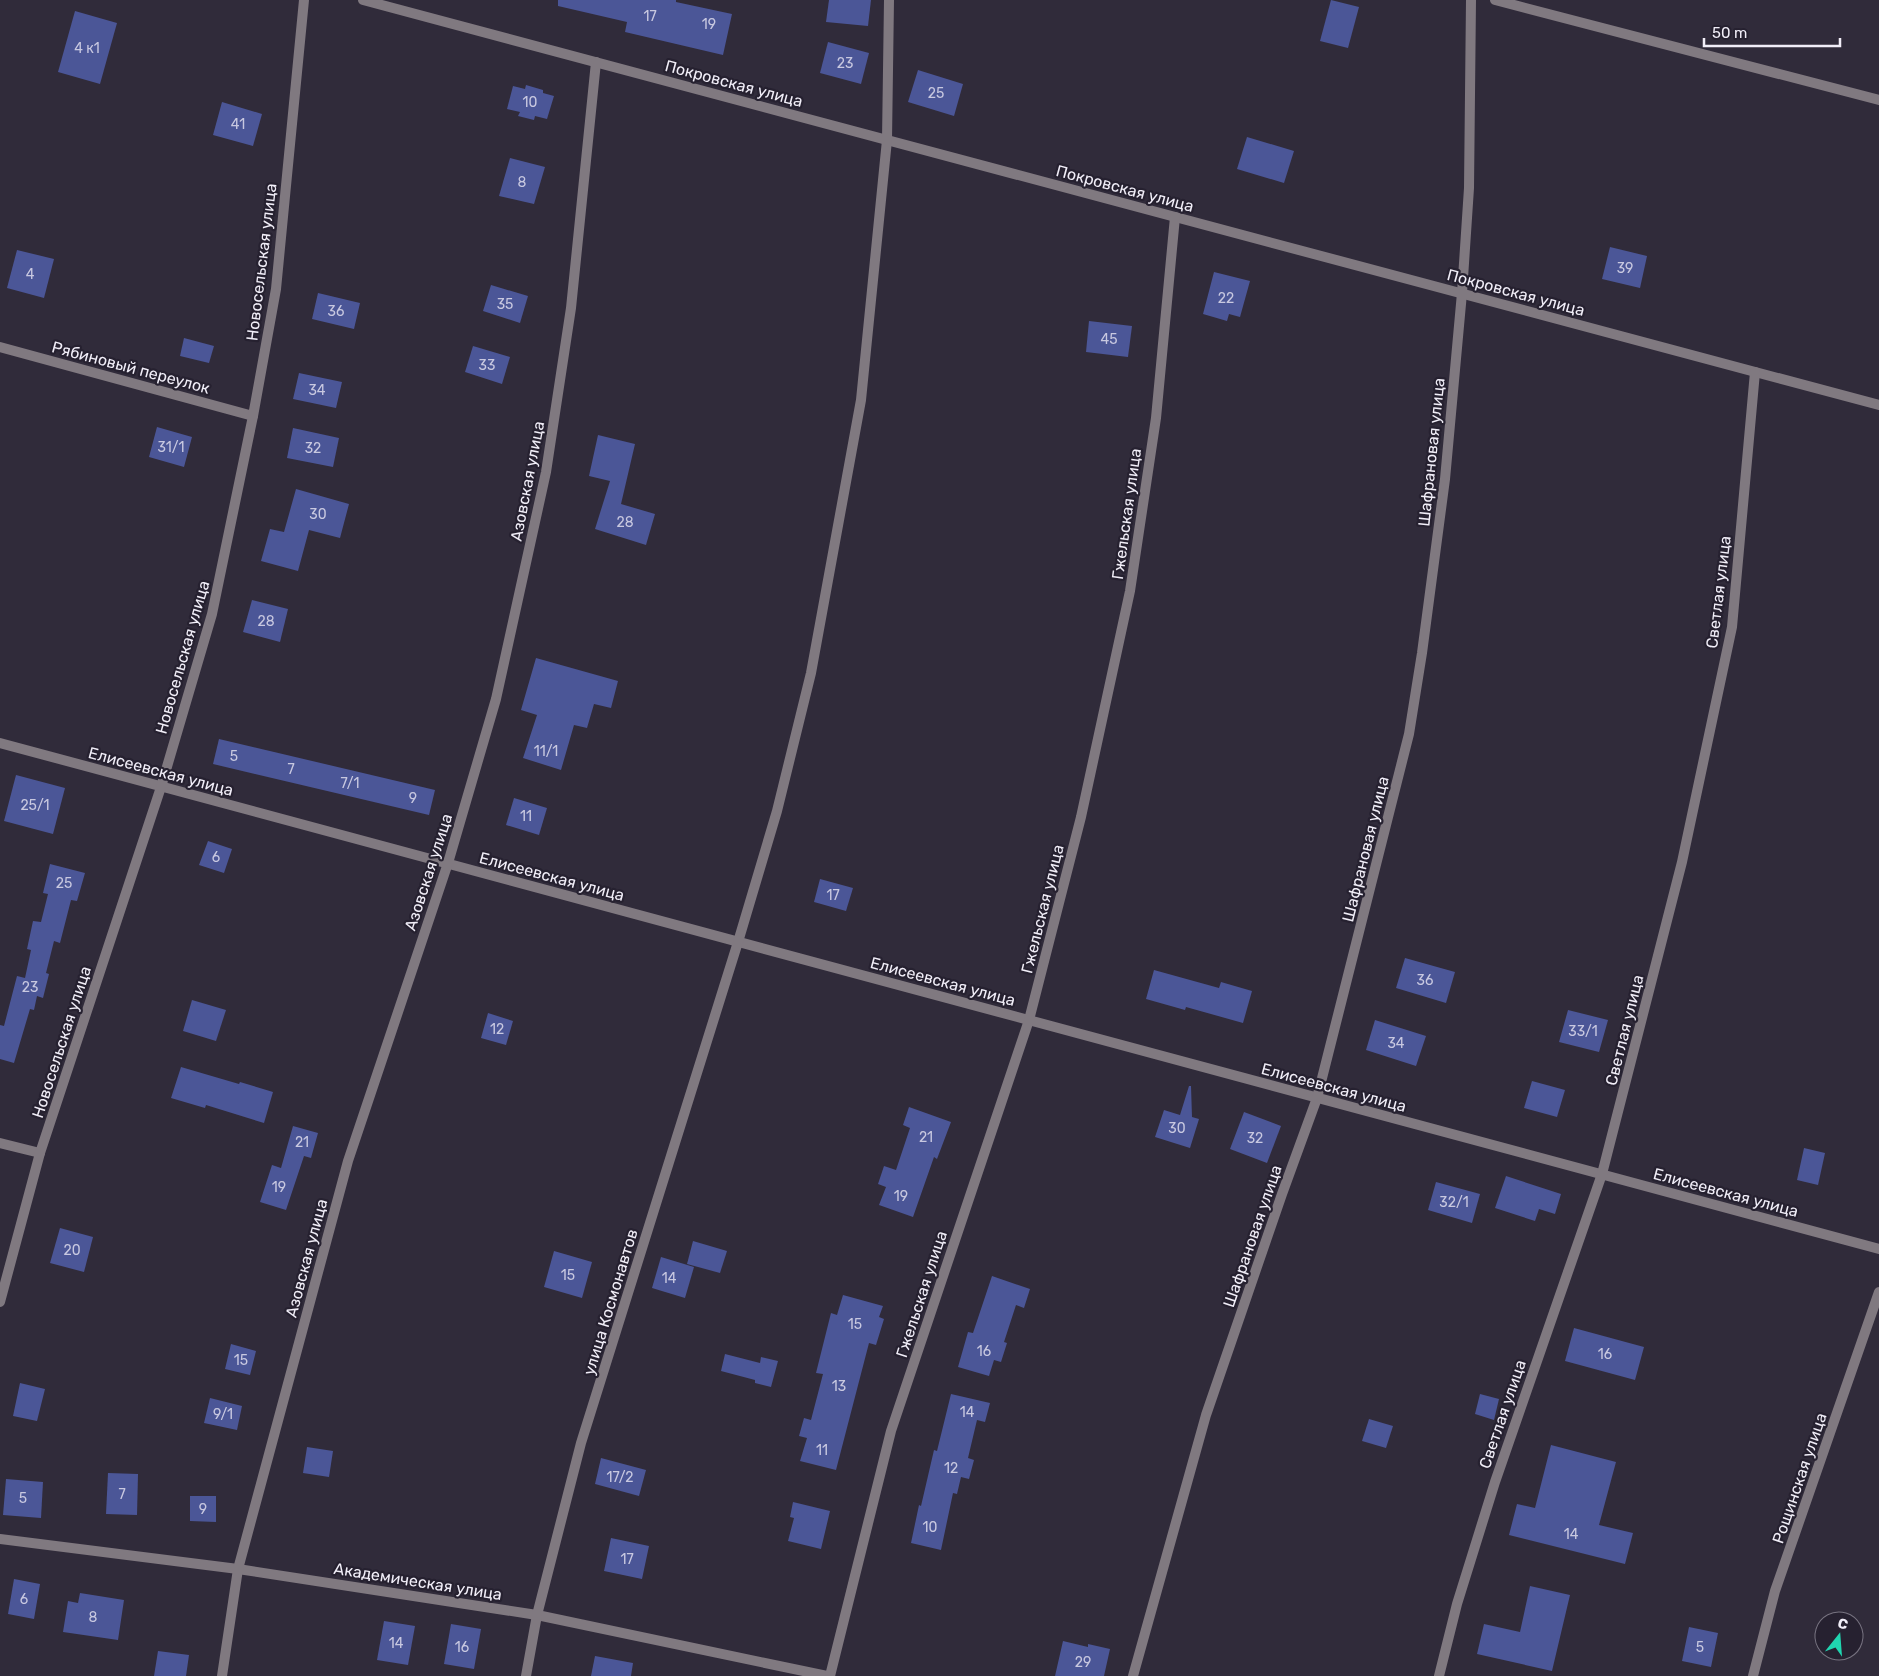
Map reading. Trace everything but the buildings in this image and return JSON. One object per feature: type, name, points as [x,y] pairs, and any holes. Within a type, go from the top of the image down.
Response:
[{"type":"street","name":"Новосельская улица","points":[[0,1302],[40,1153],[161,786],[212,614],[253,416],[276,289],[304,0]]},
{"type":"street","name":"Покровская улица","points":[[363,0],[1879,405]]},
{"type":"street","name":"улица Космонавтов","points":[[526,1676],[537,1615],[581,1443],[738,942],[776,811],[812,663],[860,400],[887,140],[889,0]]},
{"type":"street","name":"Шафрановая улица","points":[[1133,1676],[1206,1415],[1317,1098],[1409,734],[1422,653],[1445,479],[1462,293],[1469,188],[1471,0]]},
{"type":"street","points":[[1495,0],[1879,100]]},
{"type":"street","name":"Азовская улица","points":[[222,1676],[238,1569],[348,1160],[448,864],[496,699],[546,472],[571,308],[596,62]]},
{"type":"street","name":"Гжельская улица","points":[[828,1676],[891,1431],[1029,1020],[1081,817],[1130,591],[1156,418],[1175,217]]},
{"type":"street","name":"Рябиновый переулок","points":[[0,346],[253,416]]},
{"type":"street","name":"Светлая улица","points":[[1439,1676],[1457,1604],[1494,1482],[1602,1174],[1682,862],[1732,627],[1755,372]]},
{"type":"street","name":"Елисеевская улица","points":[[0,743],[1879,1248]]},
{"type":"street","points":[[0,1143],[40,1153]]},
{"type":"street","name":"Рощинская улица","points":[[1753,1676],[1775,1591],[1879,1292]]},
{"type":"street","name":"Академическая улица","points":[[0,1539],[238,1569],[537,1615],[828,1676]]}]
